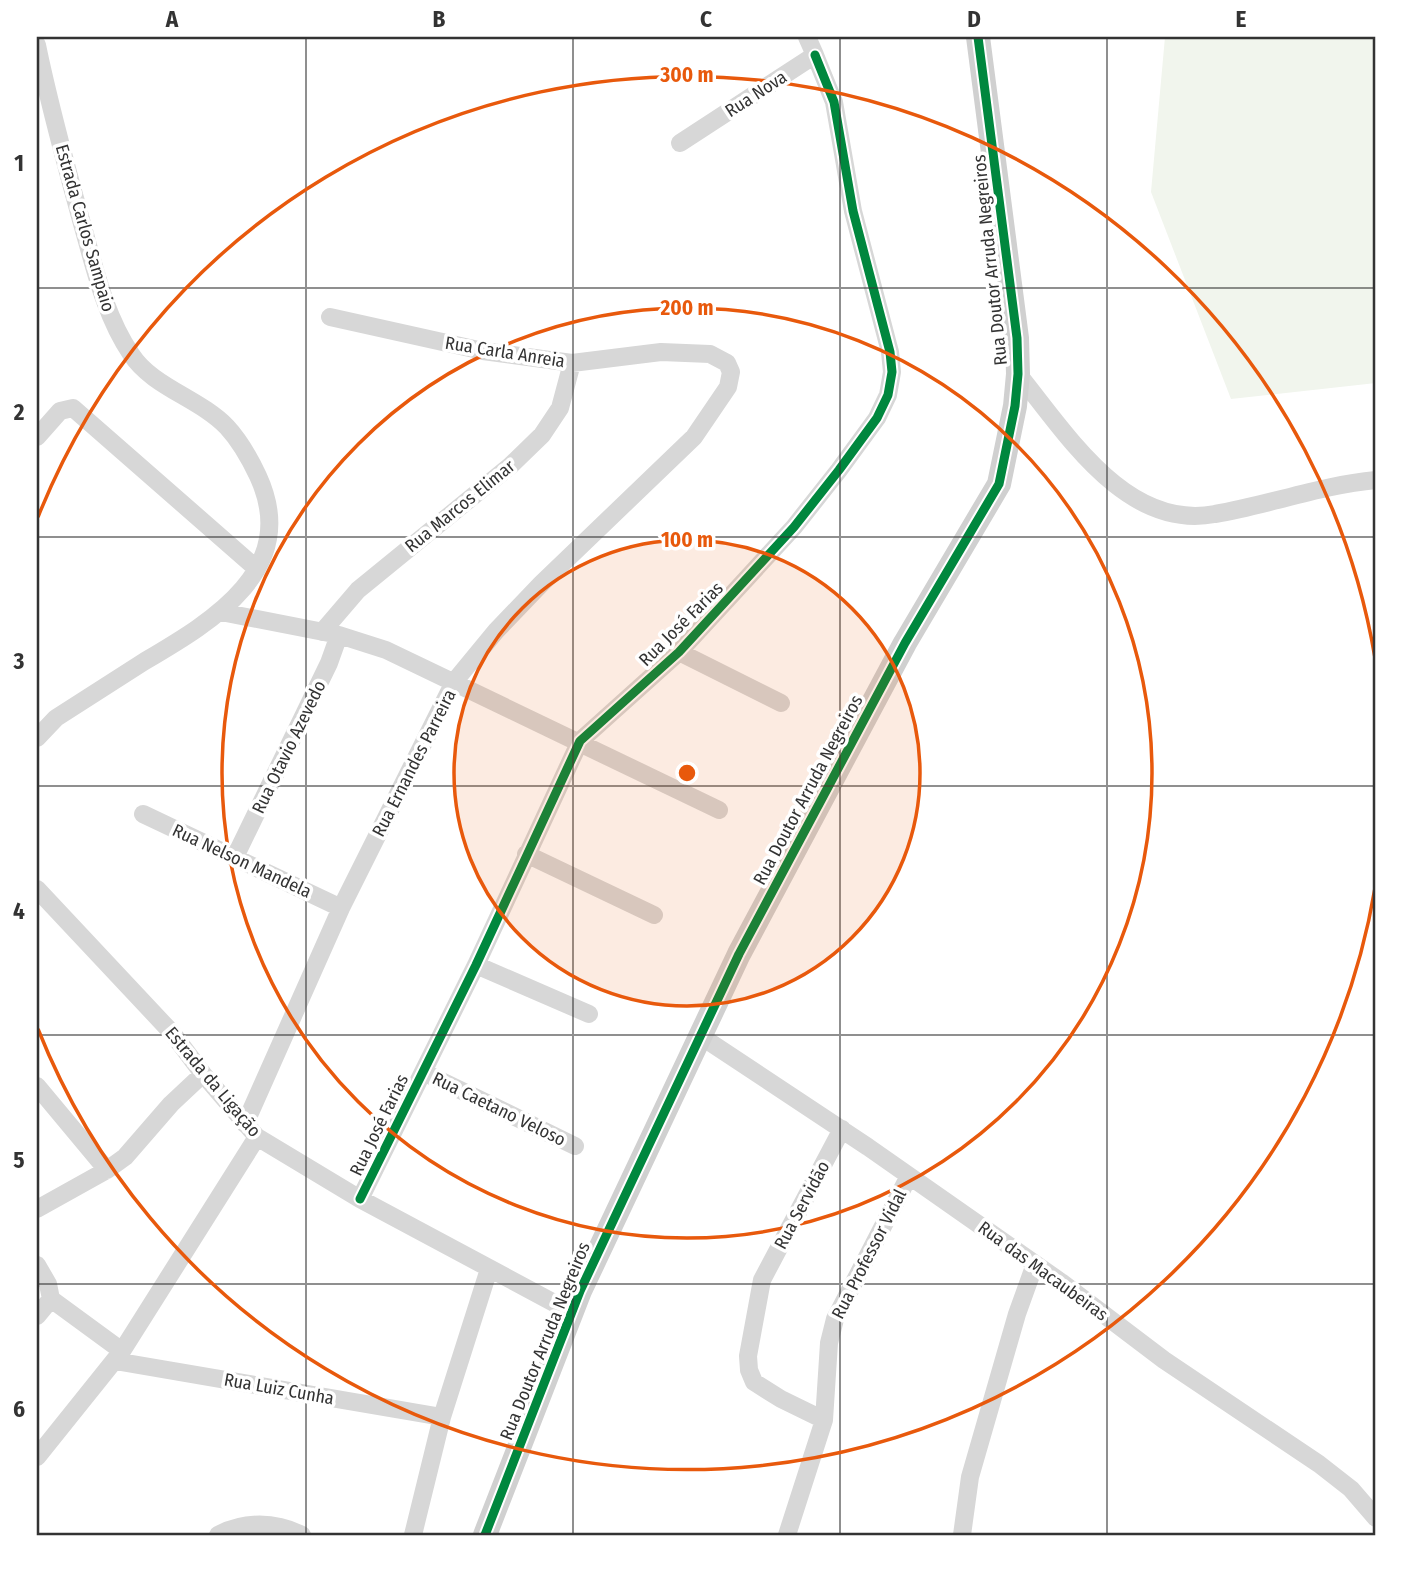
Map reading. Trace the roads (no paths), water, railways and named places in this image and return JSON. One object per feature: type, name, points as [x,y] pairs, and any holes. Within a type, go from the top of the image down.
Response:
[{"type":"street","points":[[807,37],[815,55]]},
{"type":"street","name":"Rua Doutor Arruda Negreiros","points":[[485,1535],[571,1312],[699,1035],[861,723],[999,484],[1011,436],[1018,374],[999,187],[978,37]]},
{"type":"street","name":"Estrada Carlos Sampaio","points":[[37,45],[62,152],[111,319],[135,361],[156,378],[200,403],[228,428],[252,464],[266,494],[269,519],[267,543],[257,569],[221,612],[56,718],[37,738]]},
{"type":"street","name":"Rua Nova","points":[[680,144],[815,55]]},
{"type":"street","name":"Rua José Farias","points":[[360,1199],[476,965],[580,741],[679,652],[794,527],[877,418],[888,395],[892,372],[890,352],[858,231],[834,102],[815,55]]},
{"type":"street","name":"Rua Carla Anreia","points":[[330,317],[483,351],[572,363],[662,352],[710,354],[724,359]]},
{"type":"street","name":"Rua Ernandes Parreira","points":[[251,1130],[341,908],[454,682],[496,631],[541,584],[694,437],[728,387],[731,372],[724,359]]},
{"type":"street","name":"Rua Marcos Elimar","points":[[330,634],[358,590],[510,466],[542,435],[560,408],[572,363]]},
{"type":"street","points":[[1018,374],[1078,448],[1104,474],[1129,494],[1167,513],[1188,517],[1215,514],[1350,482],[1376,480]]},
{"type":"street","points":[[37,437],[60,411],[73,408],[257,569]]},
{"type":"street","points":[[221,612],[330,634],[386,650],[719,810]]},
{"type":"street","name":"Rua Otavio Azevedo","points":[[235,857],[329,663],[330,634]]},
{"type":"street","points":[[679,652],[781,703]]},
{"type":"street","name":"Rua Nelson Mandela","points":[[143,814],[341,908]]},
{"type":"street","points":[[526,854],[654,915]]},
{"type":"street","name":"Estrada da Ligação","points":[[37,889],[167,1026],[203,1074],[251,1130],[360,1199],[571,1312]]},
{"type":"street","points":[[476,965],[589,1014]]},
{"type":"street","name":"Rua das Macaubeiras","points":[[699,1035],[842,1129],[1035,1264],[1164,1360],[1319,1464],[1352,1489],[1376,1518]]},
{"type":"street","name":"Rua Caetano Veloso","points":[[423,1072],[575,1146]]},
{"type":"street","points":[[37,1209],[107,1170],[135,1147],[171,1104],[203,1074]]},
{"type":"street","points":[[37,1086],[107,1170]]},
{"type":"street","name":"Rua Servidão","points":[[824,1420],[754,1382],[749,1370],[748,1356],[762,1280],[842,1129]]},
{"type":"street","points":[[37,1457],[119,1356],[251,1130]]},
{"type":"street","name":"Rua Professor Vidal","points":[[787,1535],[824,1420],[828,1399],[829,1343],[835,1319],[909,1176]]},
{"type":"street","points":[[962,1535],[970,1477],[1017,1314],[1035,1264]]},
{"type":"street","points":[[37,1265],[48,1284],[51,1299],[37,1316]]},
{"type":"street","points":[[413,1535],[442,1417],[489,1269]]},
{"type":"street","name":"Rua Luiz Cunha","points":[[51,1299],[119,1356],[442,1417]]},
{"type":"street","points":[[218,1535],[238,1526],[255,1524],[302,1535]]}]
